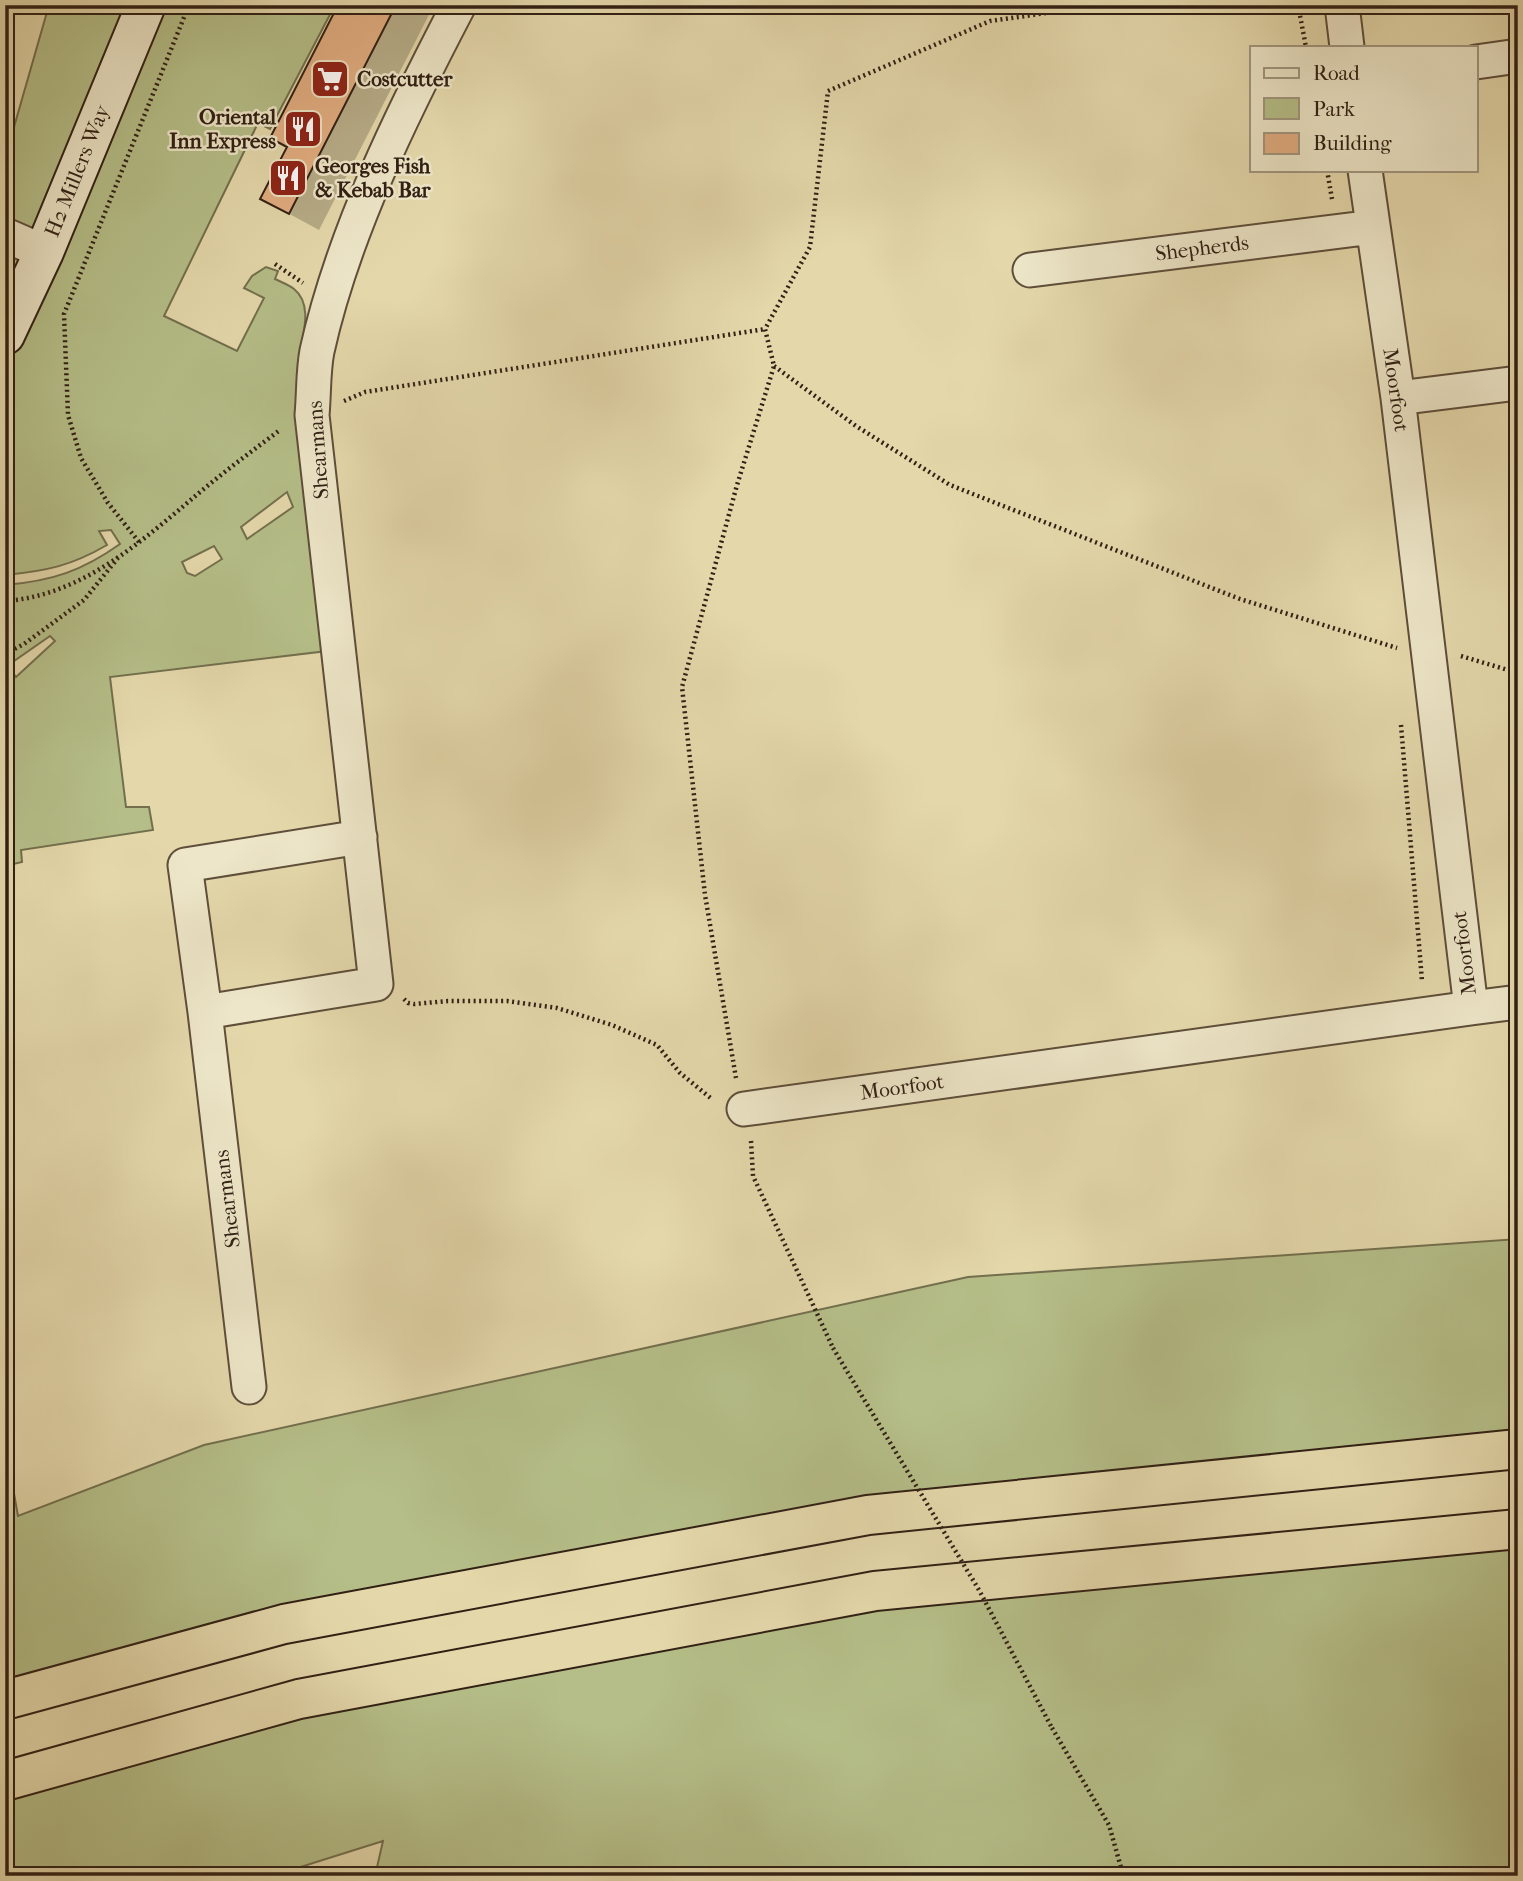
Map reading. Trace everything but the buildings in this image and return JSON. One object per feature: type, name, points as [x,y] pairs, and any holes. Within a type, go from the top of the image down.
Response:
[{"type":"highway","points":[[5,1700],[284,1623],[868,1515],[1518,1449]]},
{"type":"highway","points":[[5,1780],[299,1699],[875,1591],[1518,1530]]},
{"type":"street","name":"H2 Millers Way","points":[[5,335],[44,252],[146,5]]},
{"type":"street","name":"Shearmans","points":[[205,1012],[376,984],[312,415],[317,353],[340,267],[421,77],[459,5]]},
{"type":"street","points":[[1342,5],[1348,46]]},
{"type":"street","points":[[1478,62],[1518,56]]},
{"type":"street","name":"Moorfoot","points":[[733,1109],[1471,1008],[1398,398],[1365,172]]},
{"type":"street","name":"Shepherds","points":[[1030,270],[1373,227]]},
{"type":"street","points":[[5,235],[44,252]]},
{"type":"street","points":[[1398,398],[1518,383]]},
{"type":"street","name":"Shearmans","points":[[249,1387],[185,865],[360,837]]},
{"type":"street","points":[[1471,1008],[1518,1003]]},
{"type":"path","points":[[139,542],[108,503],[81,458],[68,415],[64,314],[189,5]]},
{"type":"path","points":[[733,1109],[739,1093],[705,895],[682,687],[737,485],[774,366],[765,329],[810,247],[828,91],[990,21],[1102,5]]},
{"type":"path","points":[[1298,5],[1306,46]]},
{"type":"path","points":[[275,264],[302,281],[306,289]]},
{"type":"path","points":[[5,601],[54,591],[92,574],[139,542],[297,417],[312,415],[365,392],[765,329]]},
{"type":"path","points":[[774,366],[856,426],[950,485],[1240,599],[1394,648],[1392,634]]},
{"type":"path","points":[[5,653],[24,643],[84,600],[121,554]]},
{"type":"path","points":[[1400,716],[1423,990]]},
{"type":"path","points":[[404,999],[414,1004],[507,1001],[557,1008],[612,1025],[657,1045],[680,1073],[733,1109],[751,1133],[753,1176],[834,1348],[979,1590],[1052,1728],[1109,1825],[1121,1873],[1136,1876]]},
{"type":"green space","points":[[49,5],[335,5],[270,129],[258,123],[164,316],[237,351],[264,298],[244,288],[252,276],[266,267],[278,271],[275,279],[300,295],[305,320],[300,353],[327,651],[110,677],[126,807],[149,807],[153,830],[21,850],[22,862],[5,866],[5,585],[37,581],[66,573],[93,561],[120,544],[111,530],[99,531],[107,545],[82,558],[46,569],[5,575],[5,134],[12,134]],"holes":[[[287,492],[293,507],[247,539],[241,527]],[[214,546],[222,559],[195,576],[187,573],[182,562]],[[50,636],[55,641],[16,677],[7,666]]]},
{"type":"green space","points":[[1518,1239],[1518,1449],[868,1515],[5,1700],[5,1443],[18,1516],[204,1445],[968,1277]]},
{"type":"green space","points":[[1518,1530],[1518,1876],[1237,1876],[1122,1871],[1121,1876],[375,1876],[383,1841],[272,1876],[5,1876],[5,1781],[875,1591]]},
{"type":"place","name":"Costcutter","points":[[330,79]]},
{"type":"place","name":"Oriental Inn Express","points":[[303,129]]},
{"type":"place","name":"Georges Fish & Kebab Bar","points":[[288,178]]}]
